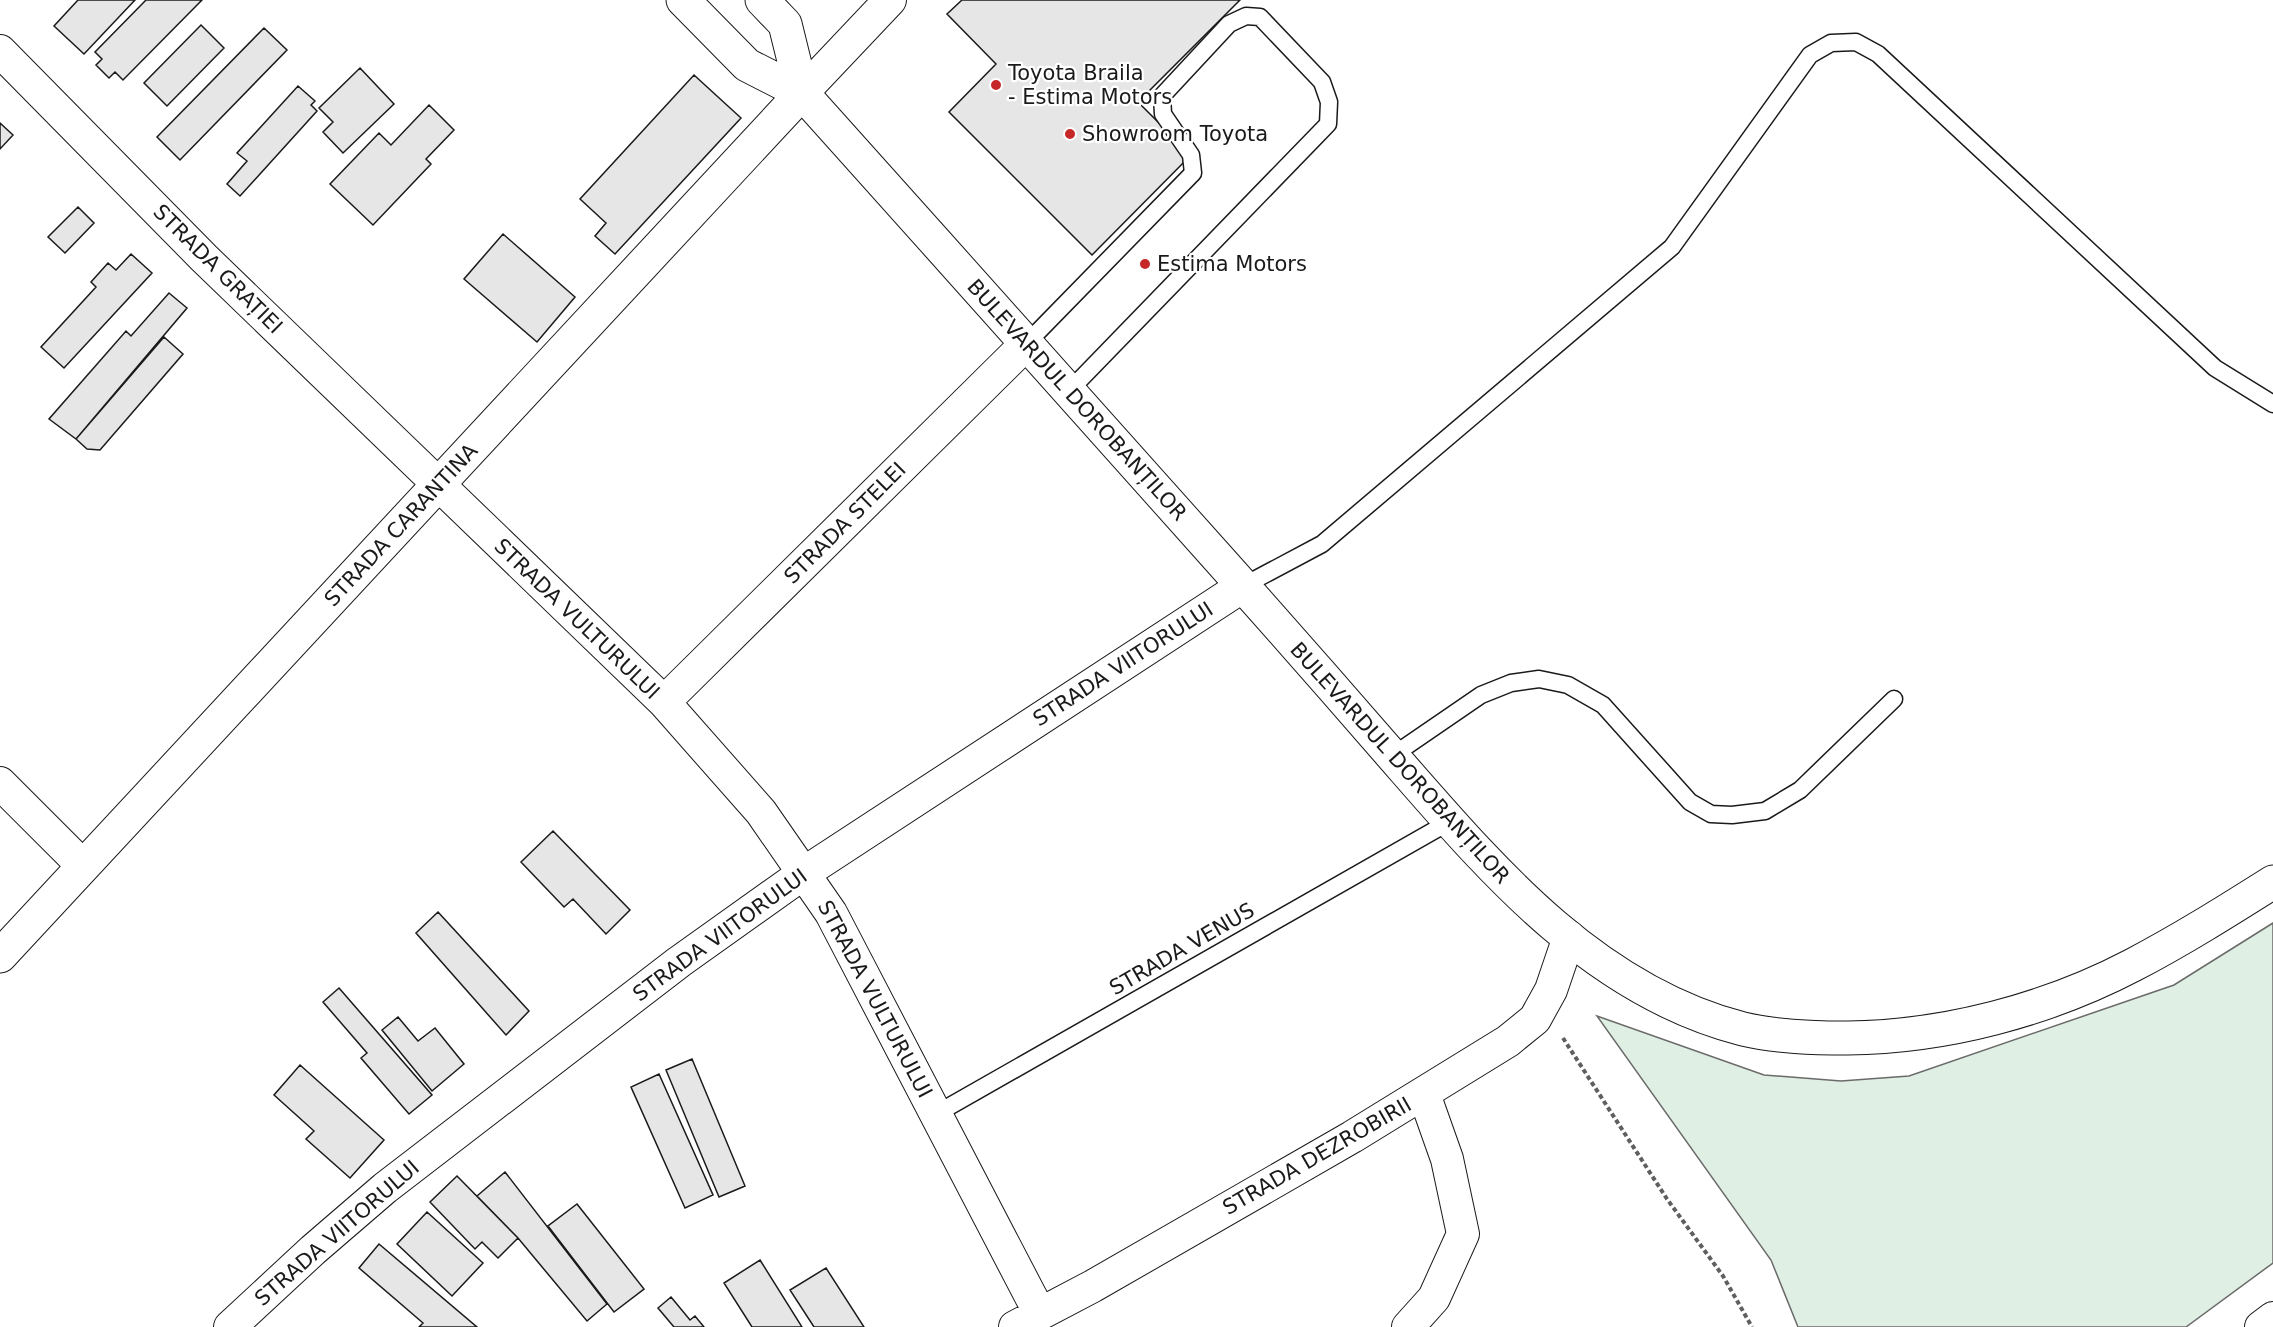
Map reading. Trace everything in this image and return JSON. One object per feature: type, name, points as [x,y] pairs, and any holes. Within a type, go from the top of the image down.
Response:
[{"type":"main road","name":"BULEVARDUL DOROBANȚILOR","points":[[683,0],[747,65],[802,93],[1243,586],[1449,822],[1504,881],[1569,937],[1622,978],[1679,1007],[1745,1029],[1809,1038],[1869,1038],[1974,1023],[2059,997],[2131,966],[2216,918],[2273,882]]},
{"type":"main road","name":"BULEVARDUL DOROBANȚILOR","points":[[762,0],[785,24],[802,93]]},
{"type":"main road","name":"STRADA CARANTINA","points":[[0,956],[802,93]]},
{"type":"street","points":[[802,93],[890,0]]},
{"type":"street","name":"STRADA GRAȚIEI","points":[[0,51],[204,258],[438,485]]},
{"type":"street","name":"STRADA STELEI","points":[[664,702],[1026,344]]},
{"type":"street","name":"STRADA VULTURULUI","points":[[438,485],[664,702],[762,812],[831,913],[936,1114],[1028,1320]]},
{"type":"street","name":"STRADA VIITORULUI","points":[[230,1327],[313,1250],[385,1188],[679,963],[804,873],[1243,586]]},
{"type":"street","points":[[0,783],[83,866]]},
{"type":"street","name":"STRADA DEZROBIRII","points":[[1028,1320],[1162,1247],[1424,1094],[1508,1041],[1535,1019],[1551,990],[1569,937]]},
{"type":"street","points":[[1408,1327],[1434,1298],[1463,1233],[1448,1159],[1424,1094]]},
{"type":"street","points":[[2261,1327],[2273,1318]]},
{"type":"lane","points":[[1026,344],[1193,173],[1191,155],[1163,114],[1162,96],[1229,24],[1246,16],[1260,17],[1322,82],[1329,102],[1328,124],[1069,391]]},
{"type":"lane","points":[[1243,586],[1322,544],[1672,247],[1810,55],[1831,43],[1856,42],[1878,54],[2216,368],[2273,404]]},
{"type":"lane","points":[[1392,756],[1481,695],[1511,683],[1539,679],[1568,685],[1603,705],[1690,802],[1711,814],[1765,811],[1800,790],[1894,699]]},
{"type":"lane","name":"STRADA VENUS","points":[[936,1114],[1449,822]]},
{"type":"path","points":[[1535,1019],[1562,1038],[1667,1199],[1723,1276],[1752,1327]]},
{"type":"green space","points":[[2273,923],[2273,1263],[2186,1327],[1798,1327],[1771,1260],[1597,1016],[1764,1075],[1841,1081],[1909,1076],[2174,985]]},
{"type":"building","points":[[78,0],[135,0],[84,54],[54,26]]},
{"type":"building","points":[[146,0],[202,0],[123,80],[115,72],[109,78],[96,65],[102,59],[95,52]]},
{"type":"building","name":"Showroom Toyota","points":[[962,0],[1240,0],[1138,102],[1191,155],[1092,255],[949,112],[996,64],[947,14]]},
{"type":"building","points":[[201,25],[224,48],[167,106],[144,83]]},
{"type":"building","points":[[264,28],[287,50],[180,160],[157,137]]},
{"type":"building","points":[[360,68],[394,104],[343,153],[323,132],[333,122],[319,108]]},
{"type":"building","points":[[694,75],[741,118],[615,254],[595,236],[606,223],[580,199]]},
{"type":"building","points":[[298,86],[315,101],[311,105],[317,111],[240,196],[227,184],[247,161],[237,153]]},
{"type":"building","points":[[429,105],[454,130],[426,159],[431,164],[373,225],[330,184],[379,133],[391,145]]},
{"type":"building","points":[[0,123],[13,135],[0,149]]},
{"type":"building","points":[[78,207],[94,223],[65,253],[48,237]]},
{"type":"building","points":[[503,234],[575,297],[537,342],[464,279]]},
{"type":"building","points":[[131,254],[152,273],[64,368],[41,347],[96,287],[91,282],[108,263],[116,270]]},
{"type":"building","points":[[169,293],[187,308],[76,439],[49,419],[126,331],[131,336]]},
{"type":"building","points":[[164,337],[183,354],[100,450],[87,449],[76,439]]},
{"type":"building","points":[[553,831],[630,910],[606,934],[573,899],[564,907],[521,862]]},
{"type":"building","points":[[438,912],[529,1011],[506,1035],[416,933]]},
{"type":"building","points":[[339,988],[432,1095],[409,1114],[361,1058],[367,1053],[323,1002]]},
{"type":"building","points":[[398,1017],[418,1041],[435,1028],[464,1064],[432,1091],[382,1030]]},
{"type":"building","points":[[692,1059],[745,1186],[719,1197],[666,1070]]},
{"type":"building","points":[[300,1065],[384,1140],[350,1178],[306,1139],[314,1131],[274,1095]]},
{"type":"building","points":[[659,1074],[713,1195],[685,1208],[631,1087]]},
{"type":"building","points":[[505,1172],[607,1304],[587,1321],[518,1238],[477,1196]]},
{"type":"building","points":[[457,1176],[518,1238],[498,1258],[482,1242],[475,1249],[430,1202]]},
{"type":"building","points":[[577,1204],[644,1289],[614,1312],[548,1226]]},
{"type":"building","points":[[427,1212],[483,1263],[452,1296],[397,1244]]},
{"type":"building","points":[[379,1244],[477,1327],[419,1327],[423,1323],[359,1268]]},
{"type":"building","points":[[760,1260],[802,1327],[752,1327],[724,1283]]},
{"type":"building","points":[[826,1268],[864,1327],[814,1327],[790,1290]]},
{"type":"building","points":[[671,1297],[690,1320],[695,1316],[704,1327],[674,1327],[658,1308]]},
{"type":"place","name":"Toyota Braila - Estima Motors","points":[[996,85]]},
{"type":"place","name":"Showroom Toyota","points":[[1070,134]]},
{"type":"place","name":"Estima Motors","points":[[1145,264]]}]
